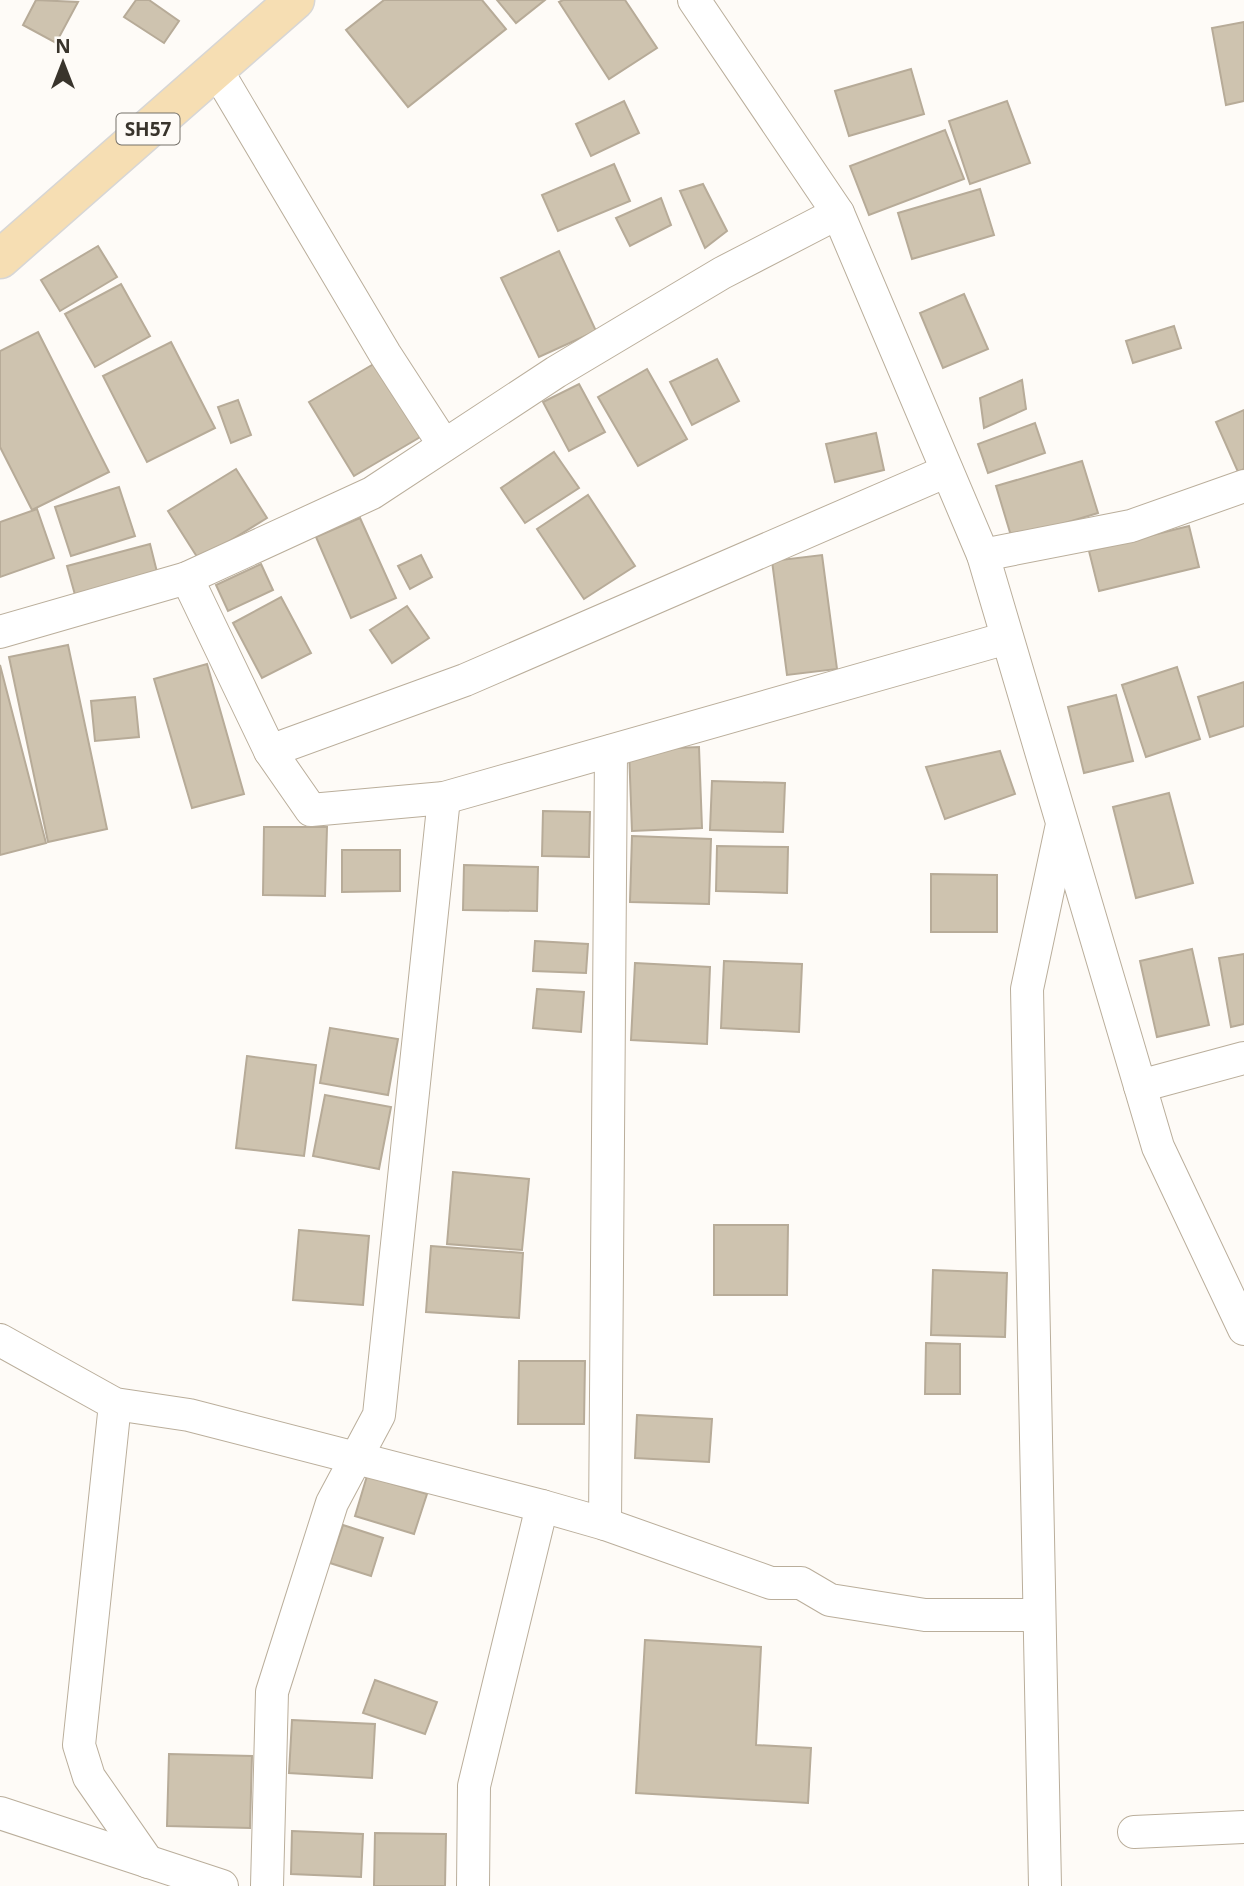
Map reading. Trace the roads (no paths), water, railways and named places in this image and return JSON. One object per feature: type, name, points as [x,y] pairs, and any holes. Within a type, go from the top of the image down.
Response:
[{"type":"main road","name":"SH57","points":[[0,259],[295,0]]},
{"type":"street","points":[[694,0],[838,213],[982,555],[1158,1147],[1244,1329]]},
{"type":"street","points":[[216,69],[385,354],[444,446]]},
{"type":"street","points":[[0,632],[187,578],[372,493],[556,372],[710,280],[838,213]]},
{"type":"street","points":[[270,751],[465,680],[947,471]]},
{"type":"street","points":[[982,555],[1131,526],[1244,486]]},
{"type":"street","points":[[187,578],[270,751],[311,810],[444,798],[1007,638]]},
{"type":"street","points":[[605,1524],[611,751]]},
{"type":"street","points":[[267,1886],[272,1692],[332,1503],[379,1415],[444,798]]},
{"type":"street","points":[[1045,1886],[1027,989],[1062,824]]},
{"type":"street","points":[[1140,1086],[1244,1058]]},
{"type":"street","points":[[0,1340],[115,1404],[189,1415],[359,1456],[542,1506],[605,1524],[771,1583],[801,1583],[830,1600],[925,1615],[1039,1615]]},
{"type":"street","points":[[115,1404],[79,1745],[89,1777],[148,1862]]},
{"type":"street","points":[[473,1886],[474,1786],[542,1506]]},
{"type":"street","points":[[0,1813],[222,1886]]},
{"type":"street","points":[[1133,1832],[1244,1827]]}]
